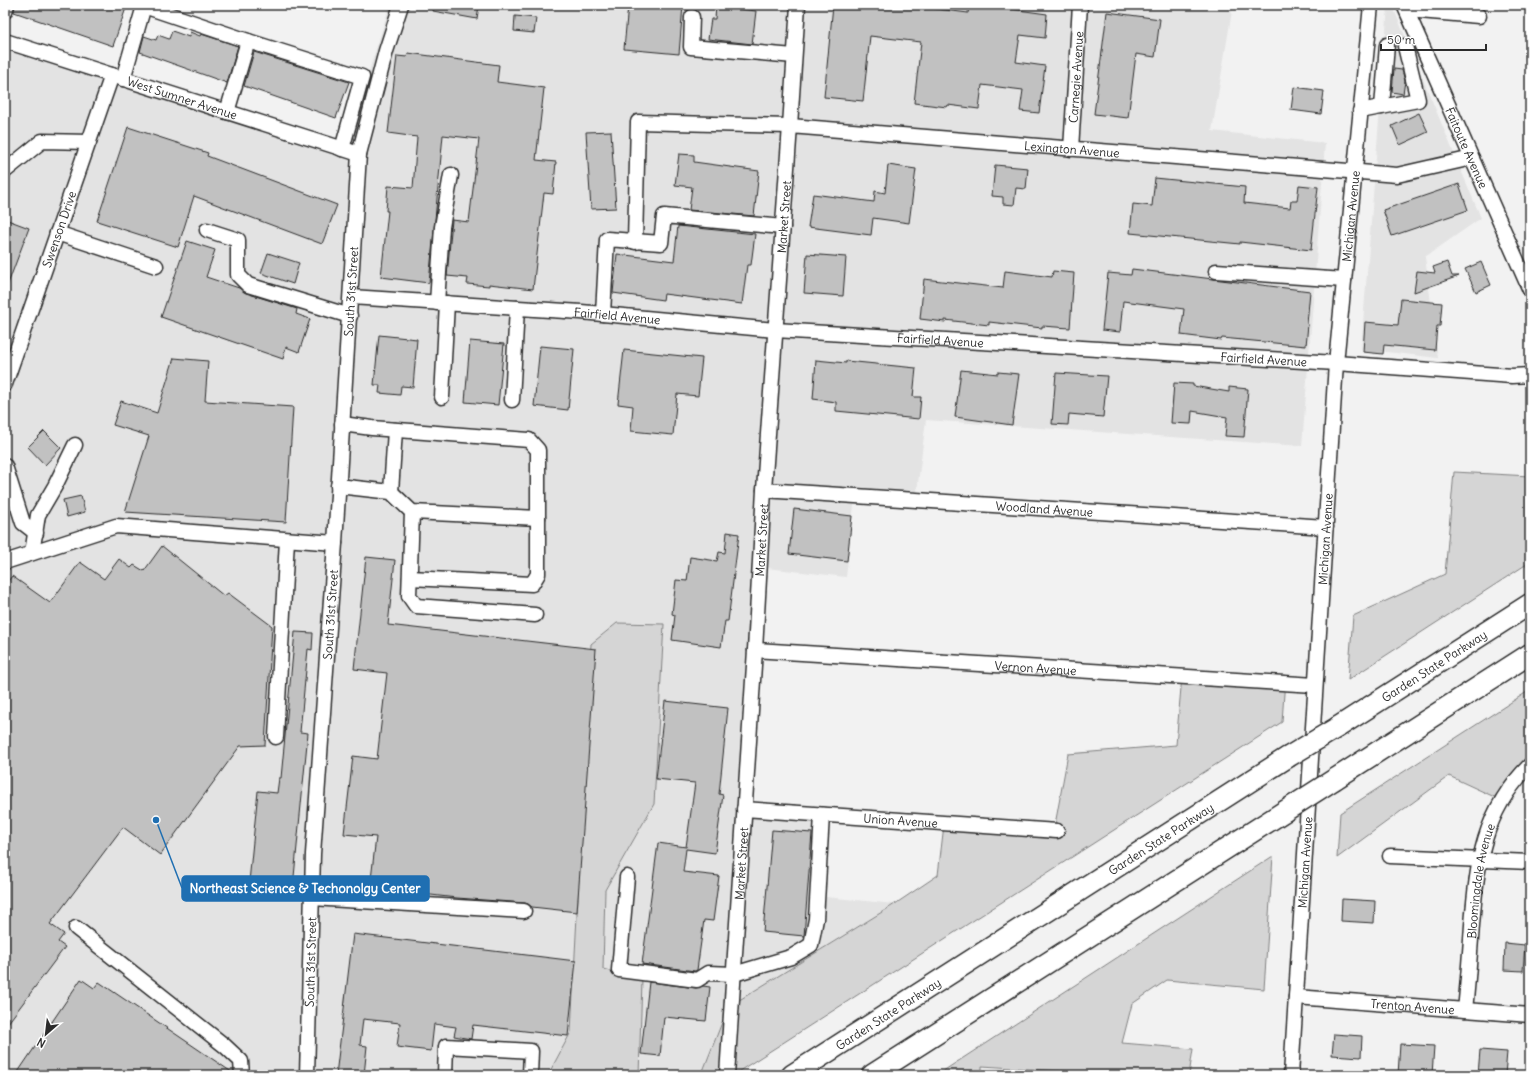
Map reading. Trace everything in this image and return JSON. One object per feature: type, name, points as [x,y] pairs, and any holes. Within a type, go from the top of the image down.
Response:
[{"type":"highway","name":"Garden State Parkway","points":[[792,1075],[1288,757],[1530,604]]},
{"type":"highway","points":[[872,1075],[1530,654]]},
{"type":"street","points":[[5,11],[7,5]]},
{"type":"street","name":"South 31st Street","points":[[307,1075],[313,854],[360,154],[386,51],[401,5]]},
{"type":"street","name":"Market Street","points":[[728,1075],[764,490],[798,5]]},
{"type":"street","name":"Carnegie Avenue","points":[[1071,149],[1080,5]]},
{"type":"street","name":"Michigan Avenue","points":[[1292,1075],[1336,363],[1371,5]]},
{"type":"street","points":[[143,6],[362,77],[342,149]]},
{"type":"street","name":"Swenson Drive","points":[[5,384],[89,142],[118,77],[143,6]]},
{"type":"street","points":[[1406,8],[1479,16]]},
{"type":"street","name":"Faitoute Avenue","points":[[1406,8],[1530,290]]},
{"type":"street","points":[[692,17],[691,48],[794,56]]},
{"type":"street","name":"West Sumner Avenue","points":[[5,41],[360,154]]},
{"type":"street","points":[[227,112],[248,41]]},
{"type":"street","points":[[1367,43],[1400,47],[1420,42]]},
{"type":"street","points":[[1382,107],[1387,45]]},
{"type":"street","points":[[1360,111],[1418,100],[1405,46]]},
{"type":"street","name":"Lexington Avenue","points":[[635,242],[638,122],[790,126],[1354,171],[1397,176],[1472,158]]},
{"type":"street","points":[[5,171],[42,141],[89,142]]},
{"type":"street","points":[[442,397],[442,227],[451,175]]},
{"type":"street","points":[[602,314],[607,239],[661,243],[664,216],[783,227]]},
{"type":"street","points":[[208,230],[238,240],[238,275],[248,285],[350,316]]},
{"type":"street","points":[[57,233],[156,266]]},
{"type":"street","points":[[1216,271],[1344,280]]},
{"type":"street","name":"Fairfield Avenue","points":[[351,297],[602,314],[775,330],[1336,363],[1512,376],[1530,375]]},
{"type":"street","points":[[512,400],[517,308]]},
{"type":"street","points":[[342,424],[395,430],[529,440],[538,450],[538,574],[532,584],[410,578]]},
{"type":"street","points":[[391,492],[395,430]]},
{"type":"street","points":[[32,553],[38,515],[56,486],[75,446]]},
{"type":"street","points":[[5,466],[23,523],[36,533]]},
{"type":"street","points":[[338,486],[391,492],[412,512],[538,518]]},
{"type":"street","name":"Woodland Avenue","points":[[764,490],[1326,527]]},
{"type":"street","points":[[412,512],[409,596],[416,606],[534,615]]},
{"type":"street","points":[[5,562],[116,526],[335,543]]},
{"type":"street","points":[[276,737],[287,540]]},
{"type":"street","name":"Vernon Avenue","points":[[755,650],[1315,685]]},
{"type":"street","name":"Bloomingdale Avenue","points":[[1465,1010],[1476,878],[1479,860],[1485,838],[1501,802],[1512,786],[1530,765]]},
{"type":"street","name":"Union Avenue","points":[[744,809],[1057,832]]},
{"type":"street","points":[[627,877],[619,970],[697,980],[708,973],[734,974],[791,957],[811,945],[816,919],[822,815]]},
{"type":"street","points":[[1390,856],[1530,862]]},
{"type":"street","points":[[312,898],[524,911]]},
{"type":"street","points":[[76,928],[225,1046],[241,1061],[242,1075]]},
{"type":"street","name":"Trenton Avenue","points":[[1296,997],[1530,1015]]},
{"type":"street","points":[[445,1075],[446,1046],[532,1050],[530,1075]]},
{"type":"shaded area","points":[[390,5],[1233,5],[1212,131],[1325,143],[1302,446],[926,420],[916,499],[855,496],[846,577],[758,567],[742,809],[830,814],[826,897],[895,904],[728,1007],[703,1071],[682,1075],[639,1075],[642,980],[603,969],[605,890],[654,804],[664,624],[617,623],[591,644],[571,1032],[548,1075],[5,1075],[5,564],[130,530],[5,557],[5,49],[342,156]]},
{"type":"shaded area","points":[[1388,5],[1392,5],[1481,218],[1425,257],[1438,358],[1361,349]]},
{"type":"shaded area","points":[[1454,472],[1530,476],[1530,562],[1348,680],[1353,616],[1445,574]]},
{"type":"shaded area","points":[[617,623],[664,624],[654,804],[605,890],[603,969],[642,980],[639,1075],[548,1075],[571,1032],[591,644]]},
{"type":"shaded area","points":[[1182,676],[1285,679],[1282,722],[733,1075],[682,1075],[703,1071],[728,1007],[895,904],[938,875],[944,825],[1055,825],[1068,754],[1176,745]]},
{"type":"shaded area","points":[[1530,690],[1530,769],[1501,800],[1449,776],[1337,858],[1340,813]]},
{"type":"shaded area","points":[[1273,856],[1264,989],[1167,980],[1132,1004],[1122,1043],[1193,1049],[1189,1075],[1125,1075],[982,1066],[982,1075],[937,1075]]},
{"type":"building","points":[[15,5],[117,5],[126,8],[113,46],[14,12]]},
{"type":"building","points":[[434,5],[479,5],[477,19],[433,11]]},
{"type":"building","points":[[628,5],[683,5],[679,54],[624,49]]},
{"type":"building","points":[[833,5],[906,5],[968,13],[969,5],[982,5],[1047,14],[1045,38],[1020,35],[1016,62],[1045,66],[1039,113],[1020,111],[1023,90],[982,85],[979,109],[914,103],[921,42],[870,36],[863,101],[824,97]]},
{"type":"building","points":[[716,6],[756,11],[752,44],[708,39],[711,19],[715,19]]},
{"type":"building","points":[[1107,12],[1160,19],[1155,57],[1136,54],[1128,118],[1094,114]]},
{"type":"building","points":[[515,16],[536,18],[534,33],[514,31]]},
{"type":"building","points":[[172,31],[189,37],[190,32],[200,36],[201,34],[238,46],[227,83],[140,52],[144,36],[156,40],[158,35],[169,39]]},
{"type":"building","points":[[254,52],[349,82],[336,118],[244,86]]},
{"type":"building","points":[[408,53],[499,65],[497,82],[544,88],[536,160],[556,162],[553,194],[544,193],[533,289],[489,284],[489,286],[467,284],[468,278],[447,276],[452,220],[469,222],[479,139],[443,135],[429,283],[381,277],[388,211],[386,211],[388,186],[413,188],[417,137],[388,133],[397,56],[407,57]]},
{"type":"building","points":[[1394,69],[1402,70],[1405,81],[1403,94],[1392,92]]},
{"type":"building","points":[[1294,87],[1324,91],[1321,114],[1291,110]]},
{"type":"building","points":[[1419,113],[1428,132],[1400,145],[1392,126]]},
{"type":"building","points":[[128,127],[208,153],[207,156],[337,205],[322,244],[194,196],[178,247],[97,221]]},
{"type":"building","points":[[611,131],[616,208],[591,209],[586,132]]},
{"type":"building","points":[[679,154],[694,155],[694,162],[759,171],[754,216],[689,210],[692,187],[675,185]]},
{"type":"building","points":[[888,165],[916,169],[909,223],[873,218],[871,235],[808,227],[813,194],[874,202],[875,191],[885,193]]},
{"type":"building","points":[[995,165],[1028,168],[1026,189],[1016,188],[1014,205],[1003,204],[1003,197],[992,196]]},
{"type":"building","points":[[1155,178],[1245,187],[1244,203],[1290,208],[1291,201],[1297,201],[1299,185],[1318,187],[1311,250],[1240,242],[1240,244],[1130,233],[1133,204],[1152,206]]},
{"type":"building","points":[[1459,184],[1468,210],[1392,236],[1383,210]]},
{"type":"building","points":[[5,219],[29,228],[6,289],[5,288]]},
{"type":"building","points":[[678,226],[755,234],[751,265],[747,265],[742,304],[664,294],[663,300],[613,293],[617,254],[674,261]]},
{"type":"building","points":[[187,241],[215,250],[206,277],[239,288],[246,293],[297,309],[296,314],[310,319],[299,352],[286,347],[283,359],[161,317]]},
{"type":"building","points":[[268,253],[299,263],[293,284],[261,273]]},
{"type":"building","points":[[807,254],[846,257],[843,296],[804,293]]},
{"type":"building","points":[[1447,262],[1452,276],[1459,276],[1414,292],[1417,271],[1435,273],[1433,267]]},
{"type":"building","points":[[1481,262],[1491,285],[1476,292],[1465,269]]},
{"type":"building","points":[[1132,269],[1310,291],[1306,346],[1222,338],[1221,340],[1181,335],[1184,309],[1123,301],[1120,332],[1102,330],[1108,273],[1131,275]]},
{"type":"building","points":[[1005,271],[1052,277],[1053,271],[1074,273],[1070,328],[1042,326],[1042,328],[989,322],[989,325],[920,319],[924,279],[1003,288]]},
{"type":"building","points":[[1401,299],[1442,303],[1440,326],[1437,326],[1435,350],[1384,345],[1383,354],[1363,352],[1365,322],[1398,325]]},
{"type":"building","points":[[379,335],[417,339],[413,387],[401,386],[400,395],[379,393],[380,385],[374,385]]},
{"type":"building","points":[[470,341],[504,344],[498,405],[465,402]]},
{"type":"building","points":[[540,346],[574,349],[568,410],[534,406]]},
{"type":"building","points":[[624,350],[702,358],[698,396],[677,394],[673,435],[631,431],[633,406],[618,404]]},
{"type":"building","points":[[174,358],[208,361],[205,401],[293,407],[286,522],[125,512],[149,436],[113,425],[121,401],[157,413]]},
{"type":"building","points":[[816,360],[846,363],[846,361],[916,368],[913,397],[921,397],[919,419],[836,411],[836,402],[813,399]]},
{"type":"building","points":[[961,370],[998,374],[998,372],[1019,374],[1012,425],[955,417]]},
{"type":"building","points":[[1056,373],[1107,376],[1103,417],[1069,414],[1068,425],[1052,424]]},
{"type":"building","points":[[1174,383],[1193,384],[1193,386],[1229,392],[1229,387],[1248,389],[1244,437],[1225,436],[1227,417],[1192,411],[1191,424],[1171,423]]},
{"type":"building","points":[[44,431],[61,448],[45,465],[28,447]]},
{"type":"building","points":[[81,496],[85,512],[67,517],[63,500]]},
{"type":"building","points":[[794,509],[852,516],[847,561],[789,554]]},
{"type":"building","points":[[727,532],[739,534],[728,621],[725,621],[721,647],[672,640],[675,615],[672,614],[676,580],[687,581],[690,557],[717,561],[719,552],[725,553]]},
{"type":"building","points":[[162,546],[224,596],[228,593],[272,626],[265,745],[240,746],[160,855],[123,827],[50,924],[64,934],[58,942],[65,947],[5,1027],[5,585],[12,576],[50,603],[80,562],[104,579],[119,559],[131,568],[134,565],[144,571]]},
{"type":"building","points":[[366,557],[395,560],[388,625],[596,649],[577,912],[532,907],[525,903],[457,898],[370,888],[376,837],[344,834],[353,756],[377,759],[387,673],[354,669]]},
{"type":"building","points":[[295,632],[313,633],[312,650],[308,649],[300,732],[308,733],[293,887],[249,882],[258,791],[277,793],[279,778],[281,778]]},
{"type":"building","points":[[665,701],[728,708],[719,794],[723,795],[715,853],[686,849],[683,872],[719,876],[713,921],[704,920],[697,970],[695,971],[642,964],[658,843],[686,847],[695,783],[656,779]]},
{"type":"building","points":[[772,830],[812,833],[804,936],[763,932]]},
{"type":"building","points":[[1342,899],[1375,901],[1374,923],[1341,921]]},
{"type":"building","points":[[353,934],[576,961],[568,1036],[473,1025],[471,1039],[454,1036],[456,1027],[434,1024],[431,1051],[397,1047],[400,1023],[363,1019],[360,1045],[367,1046],[364,1075],[336,1075]]},
{"type":"building","points":[[1505,943],[1525,945],[1523,971],[1504,970]]},
{"type":"building","points":[[81,979],[94,988],[99,982],[233,1073],[233,1075],[16,1075]]},
{"type":"building","points":[[649,982],[696,988],[703,986],[710,987],[706,1021],[664,1017],[660,1056],[641,1054]]},
{"type":"building","points":[[1334,1034],[1362,1036],[1361,1057],[1332,1055]]},
{"type":"building","points":[[1400,1044],[1434,1046],[1432,1075],[1398,1075]]},
{"type":"building","points":[[1480,1050],[1507,1052],[1505,1075],[1478,1075]]},
{"type":"place","name":"Northeast Science & Techonolgy Center","points":[[156,820]]}]
